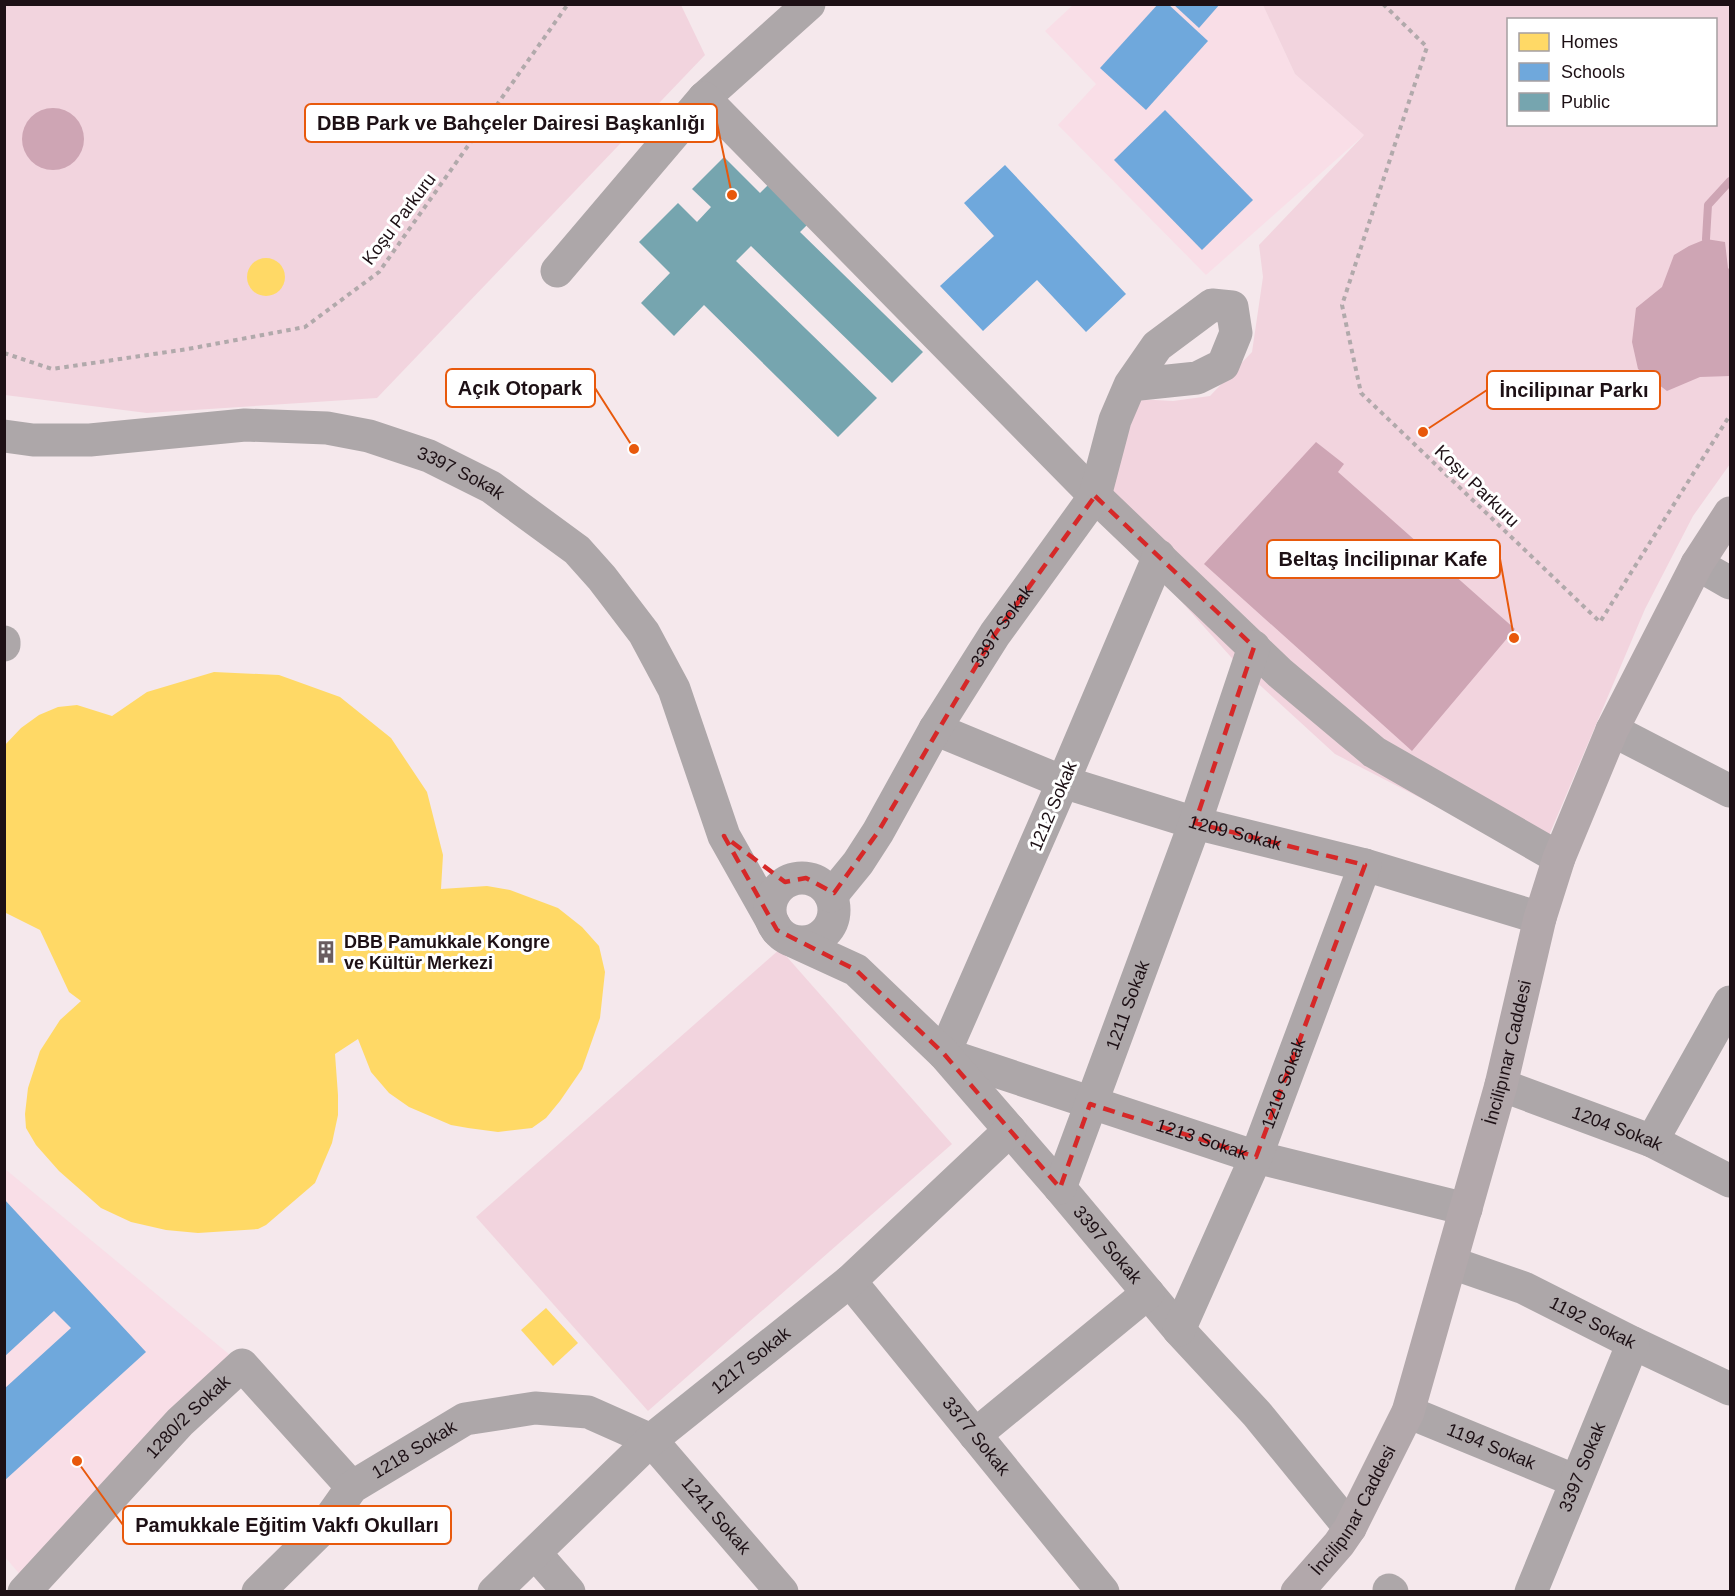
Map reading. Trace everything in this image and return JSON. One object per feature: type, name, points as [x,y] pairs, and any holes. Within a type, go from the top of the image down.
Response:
[{"type":"main road","name":"İncilipınar Caddesi","points":[[1296,1592],[1339,1544],[1350,1528],[1408,1412],[1501,1085],[1540,918],[1559,858],[1612,730],[1697,564],[1731,513]]},
{"type":"street","points":[[557,271],[705,98],[809,4]]},
{"type":"street","points":[[705,98],[1095,496],[1280,673],[1374,752],[1559,858]]},
{"type":"street","name":"3397 Sokak","points":[[833,906],[878,832],[935,729],[994,634],[1095,496],[1114,420],[1131,385]]},
{"type":"street","name":"3397 Sokak","points":[[4,436],[33,440],[90,440],[245,425],[327,428],[369,436],[429,456],[491,487],[577,550],[602,578],[644,633],[674,689],[724,836],[783,931]]},
{"type":"street","name":"1212 Sokak","points":[[944,1054],[1159,556]]},
{"type":"street","points":[[1697,564],[1731,583]]},
{"type":"street","name":"1211 Sokak","points":[[1060,1188],[1195,822],[1254,647]]},
{"type":"street","name":"1209 Sokak","points":[[935,729],[1063,782],[1195,822],[1365,865],[1540,918]]},
{"type":"street","points":[[1612,730],[1731,791]]},
{"type":"street","points":[[724,836],[790,880],[806,878],[817,881],[825,887],[856,970]]},
{"type":"street","points":[[856,970],[783,931],[770,910],[777,890],[790,880],[858,863]]},
{"type":"street","name":"1210 Sokak","points":[[1179,1330],[1256,1157],[1365,865]]},
{"type":"street","points":[[783,931],[805,942],[815,940],[831,926],[833,906]]},
{"type":"street","name":"3397 Sokak","points":[[856,970],[944,1054],[1179,1330],[1257,1414],[1350,1528]]},
{"type":"street","points":[[1652,1141],[1731,1002]]},
{"type":"street","name":"1213 Sokak","points":[[944,1054],[1256,1157],[1466,1209]]},
{"type":"street","name":"1204 Sokak","points":[[1501,1085],[1652,1141],[1731,1181]]},
{"type":"street","name":"1217 Sokak","points":[[494,1592],[651,1440],[850,1281],[1010,1130]]},
{"type":"street","name":"1192 Sokak","points":[[1452,1263],[1524,1287],[1633,1343],[1731,1389]]},
{"type":"street","name":"3377 Sokak","points":[[850,1281],[1103,1592]]},
{"type":"street","points":[[975,1435],[1148,1293]]},
{"type":"street","name":"3397 Sokak","points":[[1531,1592],[1633,1343]]},
{"type":"street","name":"1280/2 Sokak","points":[[38,1587],[180,1422],[242,1365],[352,1487]]},
{"type":"street","name":"1218 Sokak","points":[[258,1592],[323,1528],[352,1487],[465,1419],[535,1408],[588,1412],[651,1440]]},
{"type":"street","name":"1194 Sokak","points":[[1408,1412],[1576,1481]]},
{"type":"street","name":"1241 Sokak","points":[[651,1440],[782,1592]]},
{"type":"street","points":[[535,1552],[570,1592]]},
{"type":"path","name":"Koşu Parkuru","points":[[4,353],[52,369],[188,349],[306,327],[378,272],[568,4]]},
{"type":"path","name":"Koşu Parkuru","points":[[1383,4],[1427,47],[1342,305],[1361,393],[1600,622],[1731,415]]},
{"type":"highlighted area","points":[[1095,496],[1254,647],[1195,823],[1365,865],[1256,1157],[1090,1104],[1060,1188],[944,1054],[856,970],[777,930],[724,836],[785,882],[806,878],[834,893],[878,832],[995,634]]},
{"type":"shaded area","points":[[4,5],[681,5],[705,55],[377,398],[147,413],[5,395]]},
{"type":"shaded area","points":[[1073,5],[1263,5],[1295,74],[1364,135],[1206,275],[1058,125],[1096,84],[1045,31]]},
{"type":"shaded area","points":[[1263,5],[1730,5],[1730,464],[1693,516],[1645,609],[1539,859],[1335,754],[1239,666],[1080,488],[1137,399],[1173,401],[1210,396],[1252,352],[1263,277],[1259,245],[1364,135],[1295,74]]},
{"type":"shaded area","points":[[53,108],[70,113],[75,117],[79,122],[84,139],[79,156],[75,161],[70,165],[53,170],[36,165],[31,161],[27,156],[22,139],[27,122],[31,117],[36,113]]},
{"type":"shaded area","points":[[1706,239],[1725,242],[1730,270],[1730,376],[1700,377],[1667,391],[1638,369],[1632,342],[1636,308],[1662,287],[1674,255]]},
{"type":"shaded area","points":[[1316,442],[1344,464],[1338,472],[1515,629],[1412,751],[1204,564]]},
{"type":"shaded area","points":[[780,949],[952,1144],[648,1411],[476,1217]]},
{"type":"shaded area","points":[[5,1169],[242,1365],[30,1586],[5,1557]]},
{"type":"building: Homes","points":[[266,258],[280,263],[285,277],[280,291],[266,296],[252,291],[247,277],[252,263]]},
{"type":"building: Homes","name":"DBB Pamukkale Kongre ve Kültür Merkezi","points":[[214,672],[279,675],[340,697],[391,738],[427,792],[443,855],[441,889],[487,886],[510,890],[558,908],[582,927],[599,946],[605,972],[600,1018],[582,1069],[546,1118],[532,1128],[498,1132],[468,1128],[451,1125],[409,1107],[389,1093],[371,1072],[358,1039],[335,1054],[338,1115],[332,1143],[315,1183],[266,1225],[258,1229],[198,1233],[166,1230],[131,1222],[101,1208],[59,1171],[36,1145],[26,1128],[28,1088],[40,1051],[60,1020],[81,1001],[69,992],[40,930],[4,912],[4,746],[21,728],[39,715],[58,707],[77,705],[112,716],[147,692]]},
{"type":"building: Homes","points":[[546,1308],[578,1343],[553,1366],[521,1330]]},
{"type":"building: Schools","points":[[1158,4],[1168,4],[1208,41],[1146,110],[1100,68]]},
{"type":"building: Schools","points":[[1173,4],[1220,4],[1199,28]]},
{"type":"building: Schools","points":[[1165,110],[1253,200],[1202,250],[1114,160]]},
{"type":"building: Schools","points":[[1005,165],[1126,294],[1086,332],[1037,280],[983,331],[940,286],[994,236],[964,203]]},
{"type":"building: Schools","points":[[4,1199],[146,1352],[4,1481],[4,1389],[71,1328],[54,1311],[4,1357]]},
{"type":"building: Public","points":[[724,157],[760,193],[771,182],[811,221],[800,232],[923,352],[892,383],[751,246],[736,261],[877,398],[838,437],[704,305],[674,336],[641,303],[670,273],[639,242],[678,203],[697,222],[711,207],[692,189]]},
{"type":"waterway","points":[[1706,239],[1708,205],[1730,181]]},
{"type":"place","name":"DBB Park ve Bahçeler Dairesi Başkanlığı","points":[[732,195]]},
{"type":"place","name":"İncilipınar Parkı","points":[[1423,432]]},
{"type":"place","name":"Açık Otopark","points":[[634,449]]},
{"type":"place","name":"Beltaş İncilipınar Kafe","points":[[1514,638]]},
{"type":"place","name":"DBB Pamukkale Kongre ve Kültür Merkezi","points":[[326,952]]},
{"type":"place","name":"Pamukkale Eğitim Vakfı Okulları","points":[[77,1461]]}]
